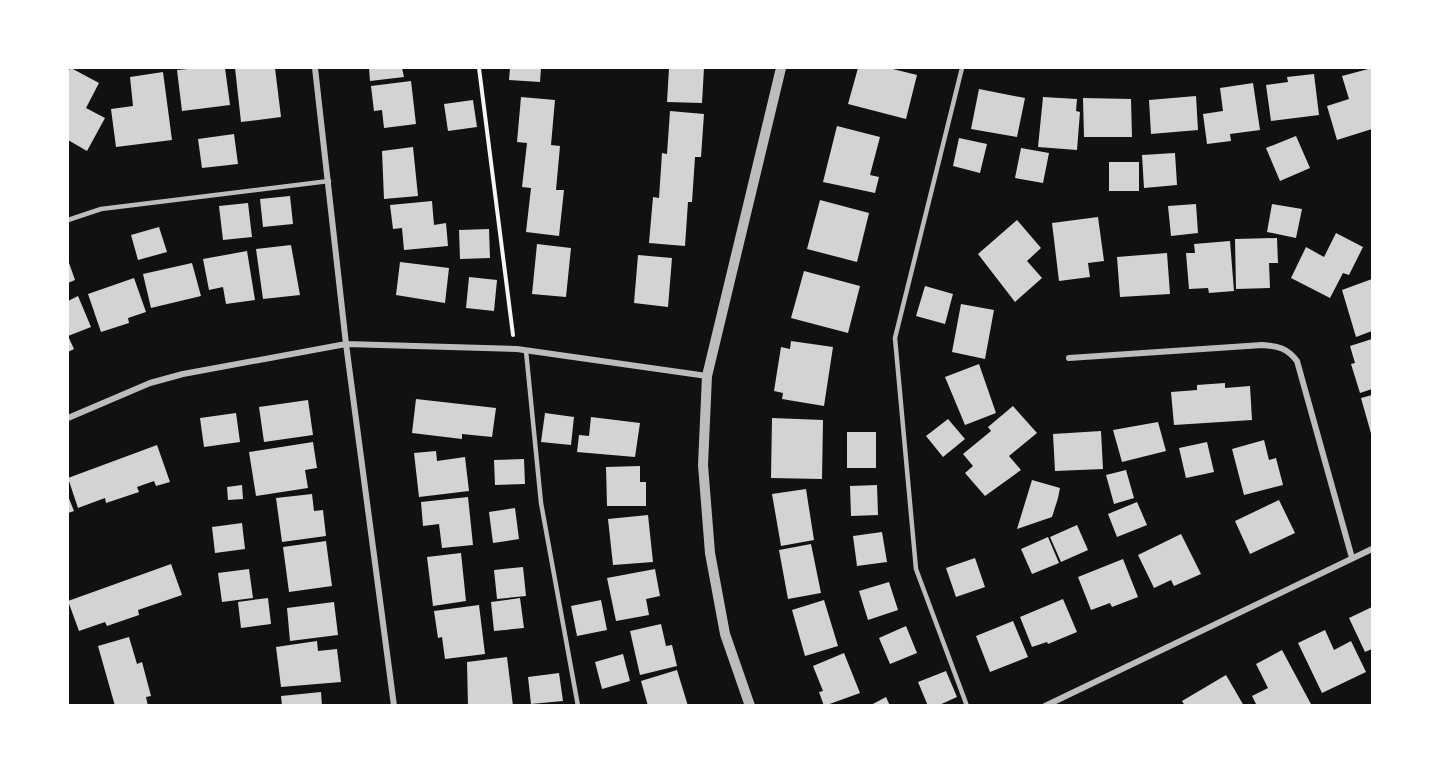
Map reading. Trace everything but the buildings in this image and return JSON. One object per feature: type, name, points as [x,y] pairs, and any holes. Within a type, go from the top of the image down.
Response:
[{"type":"street","points":[[315,68],[346,344],[394,705]]},
{"type":"street","points":[[750,705],[725,634],[710,553],[703,465],[707,376],[781,68]]},
{"type":"street","points":[[68,418],[150,383],[183,374],[346,344],[526,351],[707,376]]},
{"type":"street","points":[[1069,358],[1262,345],[1277,346],[1290,352],[1297,361],[1352,558]]},
{"type":"street","points":[[1045,705],[1372,549]]},
{"type":"lane","points":[[962,68],[895,338],[916,568],[967,705]]},
{"type":"lane","points":[[68,220],[101,209],[329,181]]},
{"type":"lane","points":[[526,351],[541,503],[578,705]]},
{"type":"path","points":[[478,68],[513,336]]}]
